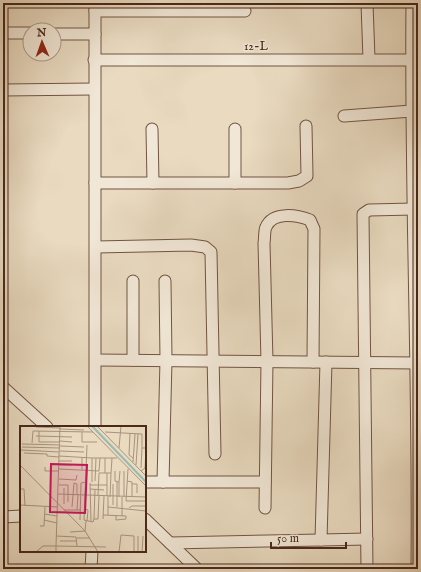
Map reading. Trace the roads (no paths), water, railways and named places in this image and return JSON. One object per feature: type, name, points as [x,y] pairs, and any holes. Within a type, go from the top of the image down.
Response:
[{"type":"street","points":[[367,3],[369,59]]},
{"type":"street","points":[[412,3],[415,60],[412,111],[418,363],[417,569]]},
{"type":"street","points":[[95,426],[95,7],[245,11]]},
{"type":"street","points":[[3,33],[22,33]]},
{"type":"street","points":[[62,34],[95,34]]},
{"type":"street","name":"12-L","points":[[94,60],[415,60]]},
{"type":"street","points":[[3,90],[94,90]]},
{"type":"street","points":[[344,116],[412,111]]},
{"type":"street","points":[[95,183],[288,183],[300,181],[308,176],[306,126]]},
{"type":"street","points":[[152,129],[153,183]]},
{"type":"street","points":[[235,129],[235,183]]},
{"type":"street","points":[[367,569],[363,214],[370,210],[414,209]]},
{"type":"street","points":[[265,508],[267,361],[264,243],[266,227],[272,219],[282,216],[300,216],[310,220],[314,229],[313,362]]},
{"type":"street","points":[[96,247],[192,245],[206,247],[211,252],[215,454]]},
{"type":"street","points":[[133,281],[133,360]]},
{"type":"street","points":[[162,482],[166,360],[165,281]]},
{"type":"street","points":[[96,360],[418,363]]},
{"type":"street","points":[[321,540],[326,362]]},
{"type":"street","points":[[3,387],[46,426]]},
{"type":"street","points":[[146,482],[265,482]]},
{"type":"street","points":[[3,517],[20,516]]},
{"type":"street","points":[[146,520],[197,569]]},
{"type":"street","points":[[170,543],[367,539]]},
{"type":"street","points":[[91,569],[92,552]]}]
